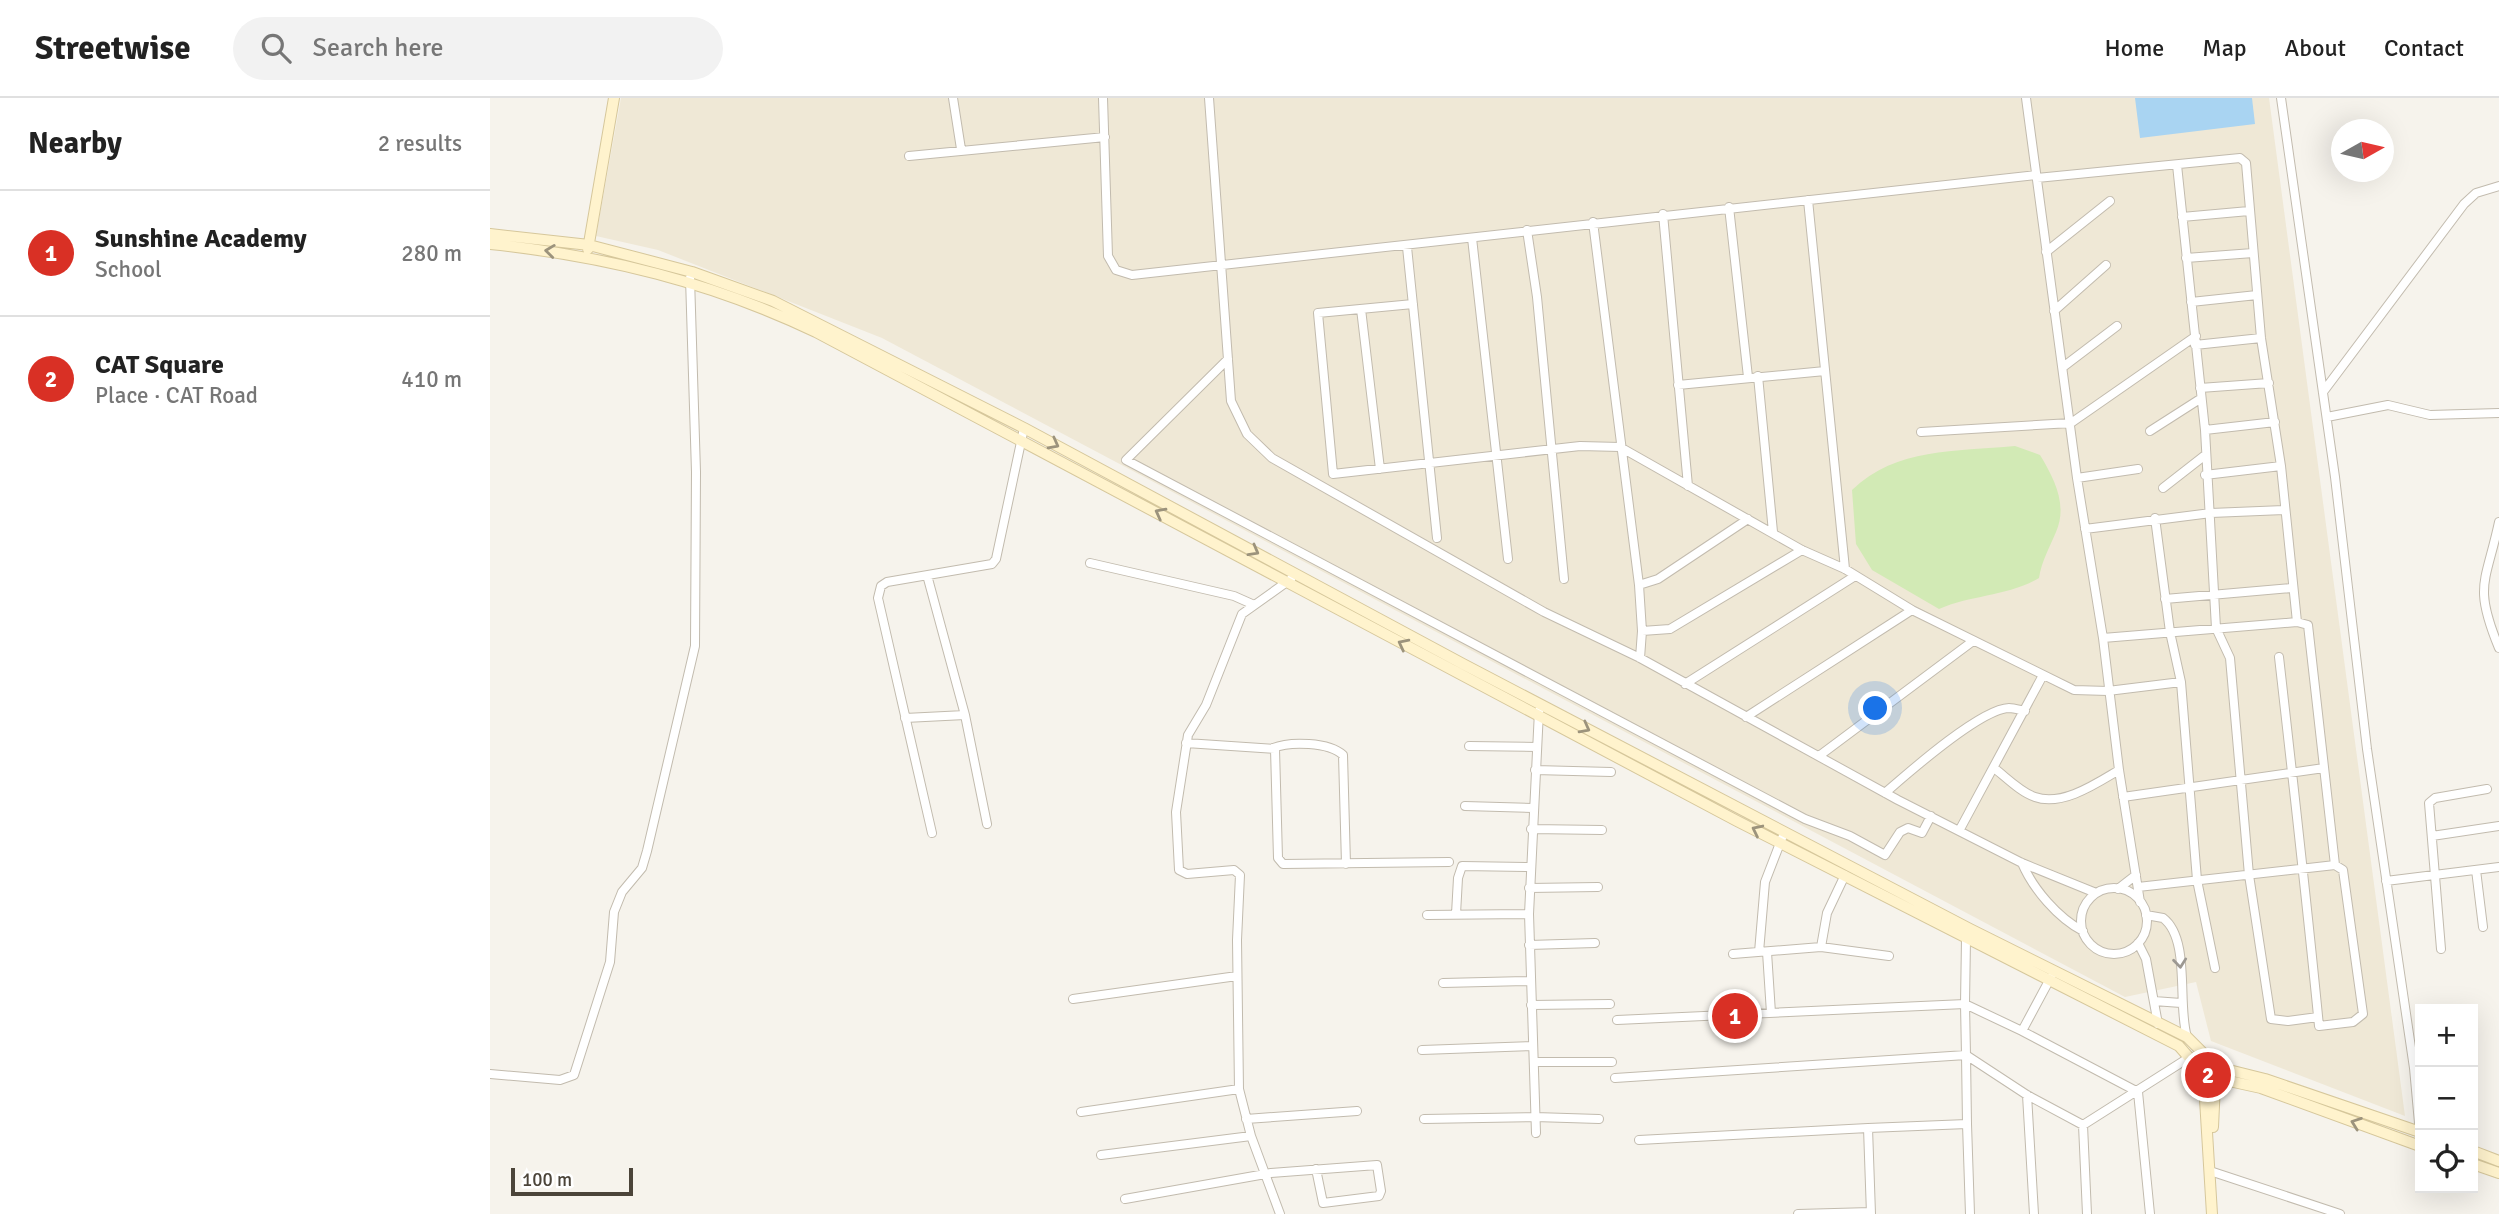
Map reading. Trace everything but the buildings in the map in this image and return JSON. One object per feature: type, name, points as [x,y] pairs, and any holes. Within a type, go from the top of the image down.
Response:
[{"type":"street","points":[[588,251],[614,98]]},
{"type":"street","points":[[953,98],[961,149]]},
{"type":"street","points":[[1103,98],[1108,256],[1116,270],[1132,275],[1406,247],[1729,206],[2244,160],[2248,170],[2249,211],[2261,338],[2281,466],[2297,622]]},
{"type":"street","points":[[1209,98],[1231,401],[1247,434],[1272,458],[1544,612],[1640,658],[1959,831],[2022,863],[2096,893],[2118,889],[2129,892],[2140,902]]},
{"type":"street","points":[[2022,863],[2028,876],[2067,923],[2082,932],[2094,947],[2112,954],[2131,949],[2144,935],[2146,915],[2140,902],[2119,770],[2103,638],[2077,478],[2026,98]]},
{"type":"street","points":[[2281,98],[2327,417],[2386,881],[2417,1067]]},
{"type":"street","points":[[909,156],[1105,137]]},
{"type":"street","points":[[2177,164],[2205,430],[2205,475],[2211,513],[2216,628],[2230,658],[2249,875],[2271,1019],[2318,1017]]},
{"type":"street","points":[[2323,392],[2464,204],[2476,193],[2499,186]]},
{"type":"street","points":[[1808,200],[1845,569]]},
{"type":"street","points":[[2046,252],[2110,201]]},
{"type":"street","points":[[1729,206],[1748,377]]},
{"type":"street","points":[[2182,217],[2249,211]]},
{"type":"street","points":[[1663,214],[1688,486]]},
{"type":"street","points":[[1592,222],[1639,585],[1642,631],[1640,658]]},
{"type":"street","points":[[1527,230],[1564,579]]},
{"type":"street","points":[[490,234],[588,251],[691,277],[768,309],[1023,433],[1782,837],[2156,1028],[2187,1037]]},
{"type":"street","points":[[1472,238],[1494,456],[1508,559]]},
{"type":"street","points":[[490,244],[588,251]]},
{"type":"street","points":[[1406,247],[1437,538]]},
{"type":"street","points":[[2186,258],[2253,253]]},
{"type":"street","points":[[2054,311],[2106,265]]},
{"type":"street","points":[[490,1074],[560,1080],[573,1075],[610,962],[614,912],[622,892],[642,868],[647,851],[695,646],[696,472],[691,277]]},
{"type":"street","points":[[2191,302],[2257,295]]},
{"type":"street","points":[[1413,304],[1318,313],[1333,474],[1602,445],[1620,447],[1802,550],[1845,569],[1912,610],[2042,677],[2074,690],[2108,691],[2181,682]]},
{"type":"street","points":[[1361,309],[1380,469]]},
{"type":"street","points":[[2063,367],[2116,327]]},
{"type":"street","points":[[1921,432],[2071,423],[2196,340],[2261,338]]},
{"type":"street","points":[[1228,359],[1126,460],[1769,800],[1885,855],[1900,832],[1908,828],[1922,833],[1931,816]]},
{"type":"street","points":[[1678,385],[1825,371]]},
{"type":"street","points":[[1758,376],[1773,532]]},
{"type":"street","points":[[2200,387],[2269,383]]},
{"type":"street","points":[[2150,432],[2200,399]]},
{"type":"street","points":[[2327,417],[2388,405],[2430,415],[2499,413]]},
{"type":"street","points":[[2205,430],[2275,422]]},
{"type":"street","points":[[932,833],[878,597],[881,586],[887,582],[992,564],[996,559],[1023,433]]},
{"type":"street","points":[[2163,488],[2204,456]]},
{"type":"street","points":[[2205,475],[2281,466]]},
{"type":"street","points":[[2077,478],[2138,469]]},
{"type":"street","points":[[2085,529],[2155,518],[2284,510]]},
{"type":"street","points":[[2155,518],[2170,632],[2181,682],[2187,786],[2197,880],[2215,968]]},
{"type":"street","points":[[1639,585],[1658,579],[1748,519]]},
{"type":"street","points":[[2499,522],[2482,593],[2487,618],[2499,648]]},
{"type":"street","points":[[1642,631],[1670,629],[1802,550]]},
{"type":"street","points":[[1090,563],[1234,596],[1252,604]]},
{"type":"street","points":[[927,575],[965,715],[988,824]]},
{"type":"street","points":[[1685,684],[1855,576]]},
{"type":"street","points":[[1280,1214],[1251,1136],[1239,1089],[1237,976],[1240,875],[1234,870],[1187,874],[1180,870],[1175,812],[1186,743],[1206,705],[1242,614],[1252,604],[1292,578]]},
{"type":"street","points":[[2165,599],[2292,588]]},
{"type":"street","points":[[1746,717],[1912,610]]},
{"type":"street","points":[[2103,638],[2297,622],[2308,625],[2334,864]]},
{"type":"street","points":[[1819,756],[1973,641]]},
{"type":"street","points":[[2138,887],[2302,870],[2334,864],[2343,870],[2363,1014],[2353,1022],[2319,1027],[2302,870],[2292,773],[2279,657]]},
{"type":"street","points":[[1959,831],[2042,677]]},
{"type":"street","points":[[1885,793],[1934,750],[1996,711],[2008,708],[2025,711]]},
{"type":"street","points":[[1536,1133],[1529,888],[1540,710]]},
{"type":"street","points":[[905,718],[965,715]]},
{"type":"street","points":[[1186,743],[1273,748],[1282,744],[1307,745],[1338,750],[1343,755],[1346,864]]},
{"type":"street","points":[[1469,746],[1536,747]]},
{"type":"street","points":[[1273,748],[1278,859],[1283,864],[1449,862]]},
{"type":"street","points":[[1994,768],[2039,799],[2061,798],[2092,786],[2119,770]]},
{"type":"street","points":[[2123,797],[2324,768]]},
{"type":"street","points":[[1535,770],[1611,772]]},
{"type":"street","points":[[2441,949],[2429,807],[2435,798],[2487,789]]},
{"type":"street","points":[[1465,806],[1532,808]]},
{"type":"street","points":[[2432,836],[2499,826]]},
{"type":"street","points":[[1531,829],[1602,830]]},
{"type":"street","points":[[1782,837],[1845,876],[1966,939],[2051,975]]},
{"type":"street","points":[[1771,1013],[1763,952],[1765,882],[1782,837]]},
{"type":"street","points":[[1456,914],[1458,872],[1462,866],[1530,867]]},
{"type":"street","points":[[2386,881],[2499,867]]},
{"type":"street","points":[[2476,870],[2483,927]]},
{"type":"street","points":[[2118,889],[2136,875]]},
{"type":"street","points":[[1821,947],[1827,913],[1845,876]]},
{"type":"street","points":[[1529,888],[1598,887]]},
{"type":"street","points":[[2082,932],[2083,910],[2096,893]]},
{"type":"street","points":[[1427,915],[1529,914]]},
{"type":"street","points":[[2146,915],[2163,918],[2175,934],[2180,958],[2181,1003],[2187,1037],[2214,1075],[2212,1214]]},
{"type":"street","points":[[1966,939],[1970,1214]]},
{"type":"street","points":[[1530,945],[1595,943]]},
{"type":"street","points":[[2138,943],[2146,959],[2156,1028],[2179,1046],[2199,1069],[2277,1089],[2415,1131]]},
{"type":"street","points":[[1733,954],[1821,947],[1889,956]]},
{"type":"street","points":[[2022,1031],[2051,975]]},
{"type":"street","points":[[1073,999],[1237,976]]},
{"type":"street","points":[[1443,983],[1530,981]]},
{"type":"street","points":[[2154,1002],[2181,1003]]},
{"type":"street","points":[[1531,1005],[1611,1004]]},
{"type":"street","points":[[1617,1020],[1965,1004],[2138,1092]]},
{"type":"street","points":[[1422,1050],[1533,1046]]},
{"type":"street","points":[[1615,1078],[1966,1055],[2027,1095],[2083,1125]]},
{"type":"street","points":[[2083,1125],[2190,1057]]},
{"type":"street","points":[[1534,1062],[1612,1062]]},
{"type":"street","points":[[1081,1112],[1239,1089]]},
{"type":"street","points":[[2277,1089],[2415,1144]]},
{"type":"street","points":[[2138,1092],[2150,1214]]},
{"type":"street","points":[[2027,1095],[2034,1214]]},
{"type":"street","points":[[1246,1119],[1357,1111]]},
{"type":"street","points":[[1424,1119],[1598,1119]]},
{"type":"street","points":[[1639,1140],[1967,1124]]},
{"type":"street","points":[[2083,1125],[2087,1214]]},
{"type":"street","points":[[1798,1214],[1871,1213],[1868,1128]]},
{"type":"street","points":[[1101,1155],[1251,1136]]},
{"type":"street","points":[[2478,1153],[2499,1161]]},
{"type":"street","points":[[1125,1199],[1265,1175],[1316,1169],[1377,1165],[1381,1191],[1379,1196],[1323,1203],[1316,1169]]},
{"type":"street","points":[[2478,1166],[2499,1173]]},
{"type":"street","points":[[2213,1172],[2218,1214]]},
{"type":"street","points":[[2213,1172],[2340,1214]]},
{"type":"shaded area","points":[[621,98],[2269,98],[2405,1116],[2211,1041],[2196,982],[2125,997],[882,338],[658,250],[596,236]]},
{"type":"green space","points":[[2015,446],[2040,455],[2054,482],[2060,502],[2059,522],[2039,578],[2015,588],[1939,609],[1872,570],[1856,544],[1852,490],[1869,476],[1908,459],[1949,451]]},
{"type":"water","points":[[2135,98],[2252,98],[2255,124],[2140,138]]},
{"type":"place","name":"Sunshine Academy","points":[[1735,1016]]},
{"type":"place","name":"CAT Square","points":[[2208,1075]]}]
